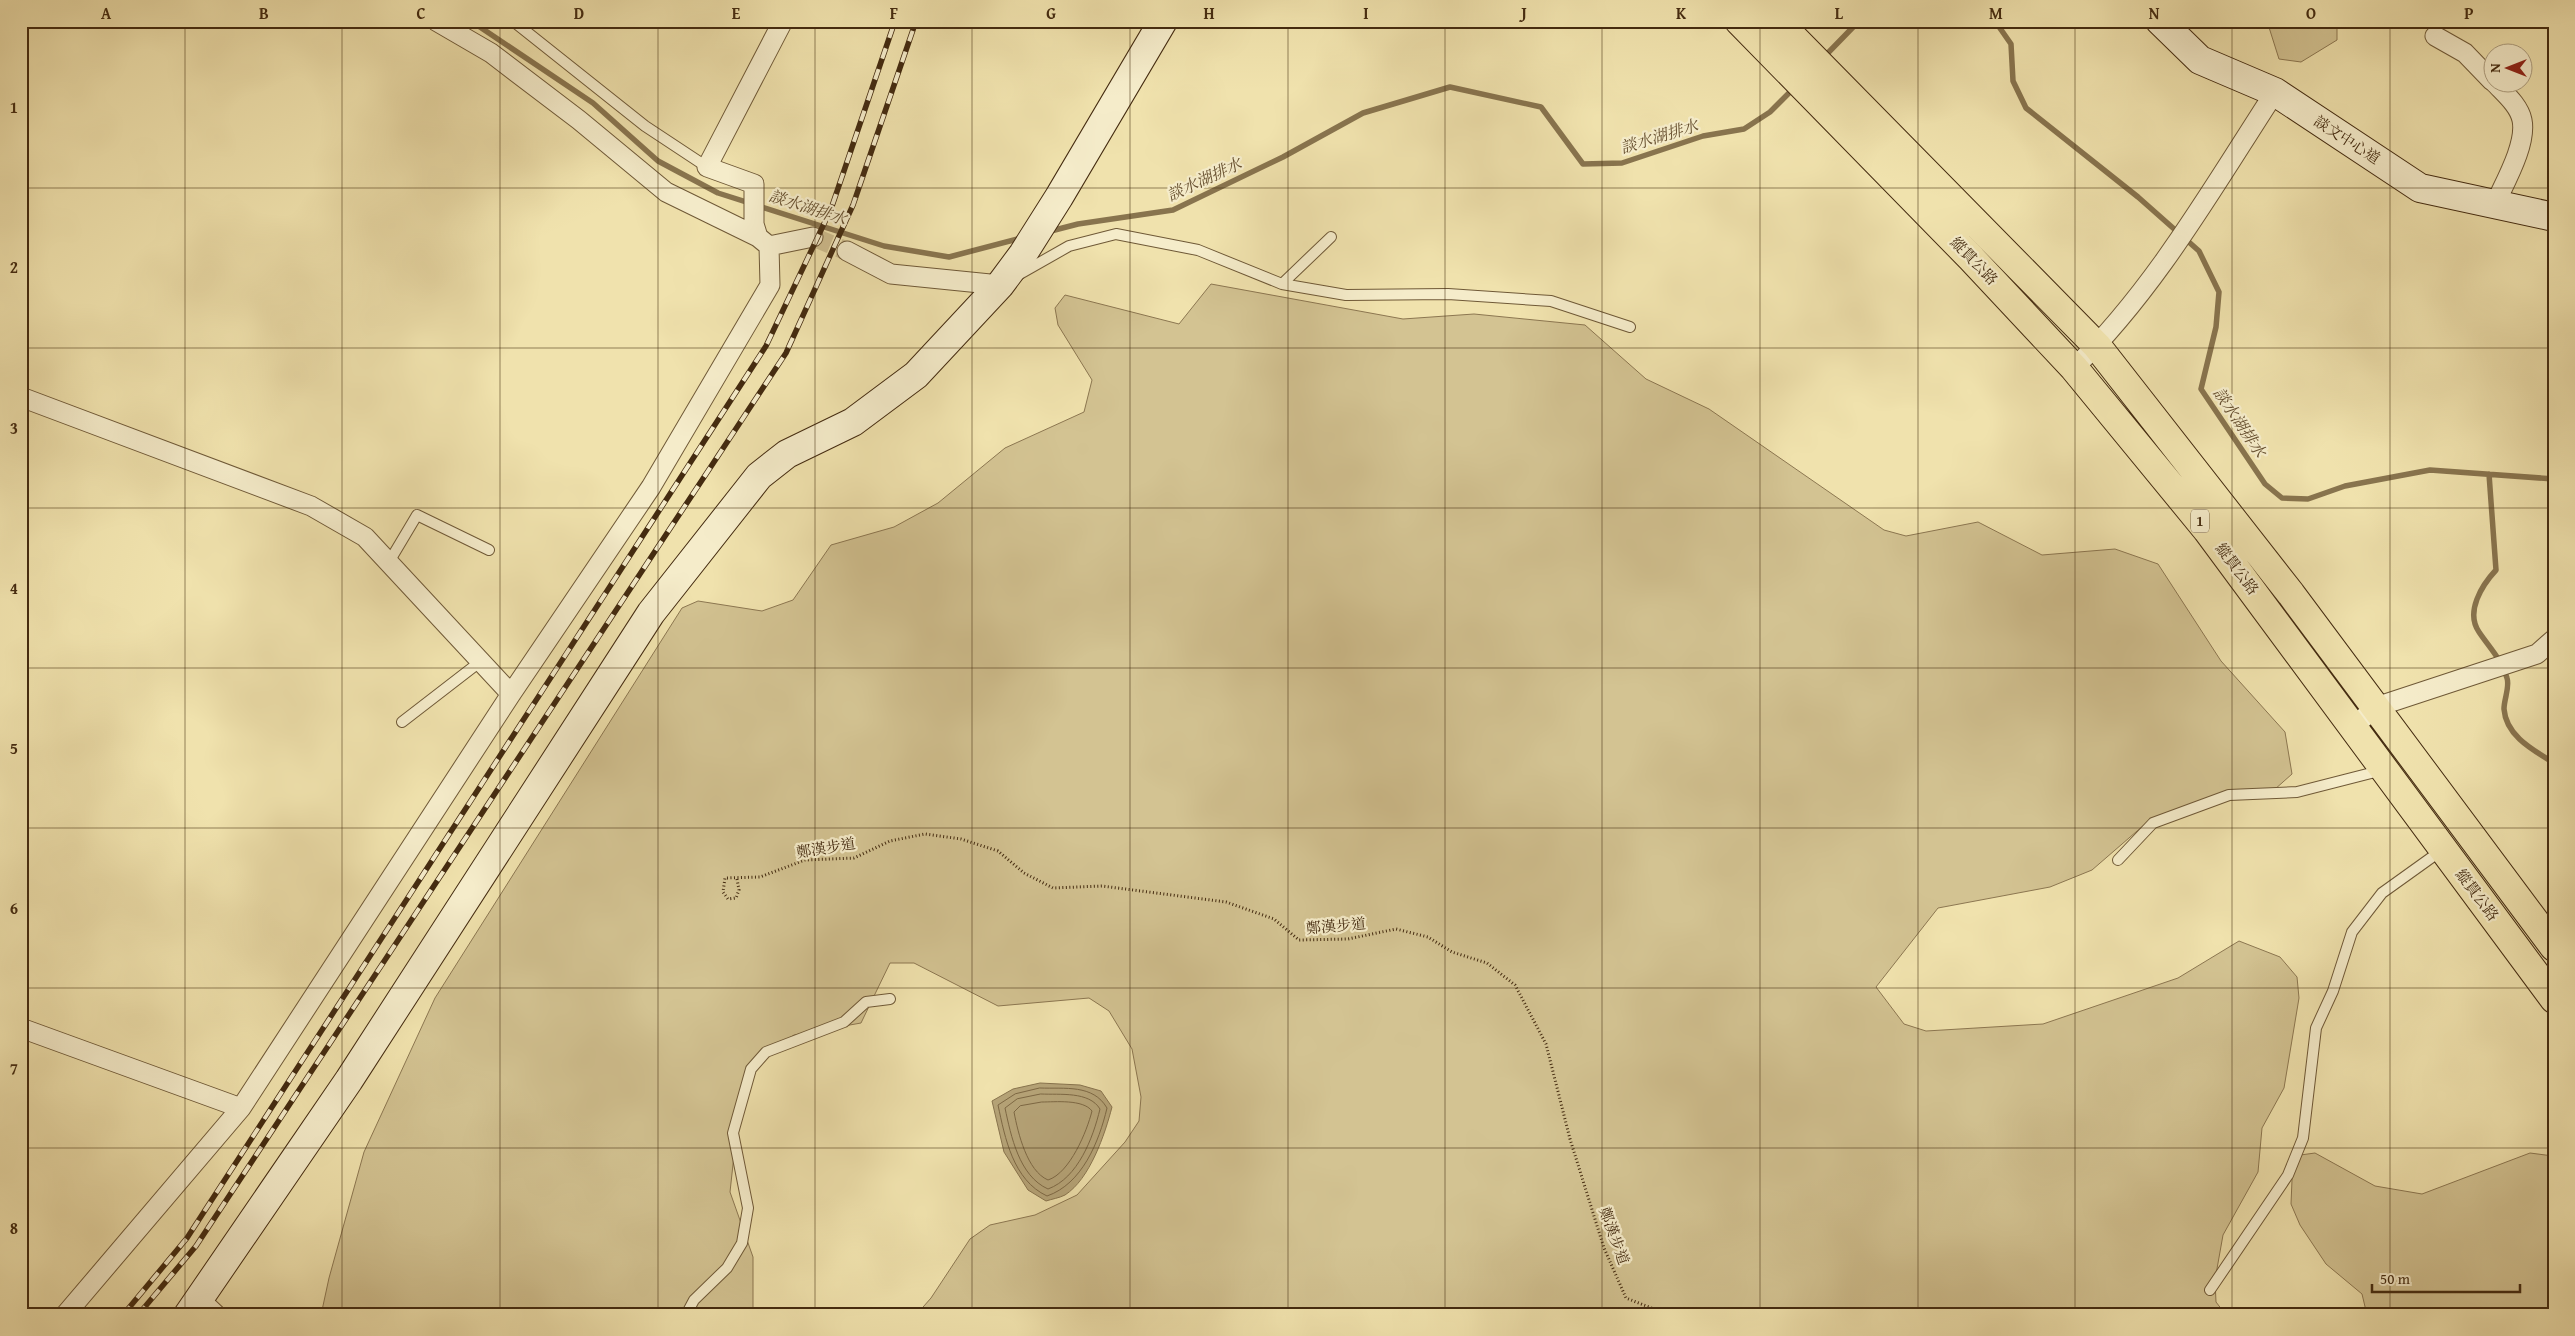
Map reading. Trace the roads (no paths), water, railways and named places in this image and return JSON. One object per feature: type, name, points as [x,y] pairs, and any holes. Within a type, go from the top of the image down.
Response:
[{"type":"main road","name":"縱貫公路","points":[[1777,21],[2097,346],[2226,510],[2376,707],[2554,947]]},
{"type":"main road","name":"縱貫公路","points":[[1743,26],[1971,258],[2074,368],[2207,530],[2554,999]]},
{"type":"main road","points":[[1971,258],[1990,236]]},
{"type":"street","points":[[436,21],[492,53],[579,120],[666,192],[760,235],[813,237]]},
{"type":"street","points":[[65,1315],[241,1108],[512,694],[652,487],[770,285],[760,235],[754,184],[706,167],[783,21]]},
{"type":"street","points":[[195,1305],[349,1080],[651,613],[759,476],[787,454],[853,422],[916,375],[1000,285],[1023,254],[1059,197],[1162,21]]},
{"type":"street","name":"談文中心道","points":[[2160,21],[2200,60],[2274,92],[2420,188],[2554,217]]},
{"type":"street","points":[[2435,36],[2465,53],[2482,71]]},
{"type":"street","points":[[2074,368],[2097,346],[2152,279],[2274,92]]},
{"type":"street","points":[[2495,204],[2523,136],[2522,118],[2511,99],[2504,92]]},
{"type":"street","points":[[846,251],[892,274],[1000,285]]},
{"type":"street","points":[[21,398],[311,506],[365,536],[512,694]]},
{"type":"street","points":[[2353,727],[2376,707],[2537,654],[2554,639]]},
{"type":"street","points":[[21,1028],[241,1108]]},
{"type":"lane","points":[[513,21],[645,126],[706,167]]},
{"type":"lane","points":[[1000,285],[1069,246],[1116,234],[1198,250],[1282,284],[1346,295],[1448,294],[1550,301],[1630,327]]},
{"type":"lane","points":[[1282,284],[1330,237]]},
{"type":"lane","points":[[389,562],[417,515],[489,550]]},
{"type":"lane","points":[[402,722],[481,662]]},
{"type":"lane","points":[[2118,860],[2153,823],[2229,794],[2297,792],[2384,770]]},
{"type":"lane","points":[[2210,1290],[2288,1175],[2303,1138],[2316,1028],[2333,991],[2352,932],[2382,893],[2443,850]]},
{"type":"lane","points":[[686,1315],[694,1300],[727,1268],[742,1243],[748,1208],[733,1132],[751,1069],[766,1052],[844,1022],[866,1002],[890,1000]]},
{"type":"lane","points":[[195,1305],[223,1315]]},
{"type":"water","points":[[1040,1083],[1080,1085],[1101,1091],[1112,1107],[1101,1142],[1082,1178],[1065,1195],[1046,1201],[1028,1190],[1004,1152],[992,1101],[1013,1089]]},
{"type":"waterway","name":"談水湖排水","points":[[471,21],[593,103],[658,161],[718,193],[884,246],[949,257],[1021,238]]},
{"type":"waterway","name":"談水湖排水","points":[[1824,57],[1859,21]]},
{"type":"waterway","name":"談水湖排水","points":[[1995,21],[2011,44],[2013,81],[2026,108],[2138,197],[2199,251],[2219,292],[2216,327],[2201,389],[2265,484],[2282,498],[2308,499],[2345,486],[2430,470],[2554,479]]},
{"type":"waterway","name":"談水湖排水","points":[[1047,232],[1078,224],[1173,210],[1283,157],[1363,113],[1450,87],[1541,107],[1583,164],[1622,163],[1703,136],[1744,129],[1770,112],[1795,87]]},
{"type":"waterway","points":[[2489,474],[2496,570],[2485,583],[2477,599],[2474,616],[2475,624],[2505,671],[2508,685],[2504,709],[2510,727],[2522,741],[2554,763]]},
{"type":"tunnel","points":[[813,237],[847,251]]},
{"type":"railway","points":[[123,1315],[187,1238],[766,346],[831,209],[895,21]]},
{"type":"railway","points":[[138,1315],[196,1246],[786,353],[853,205],[916,21]]}]
